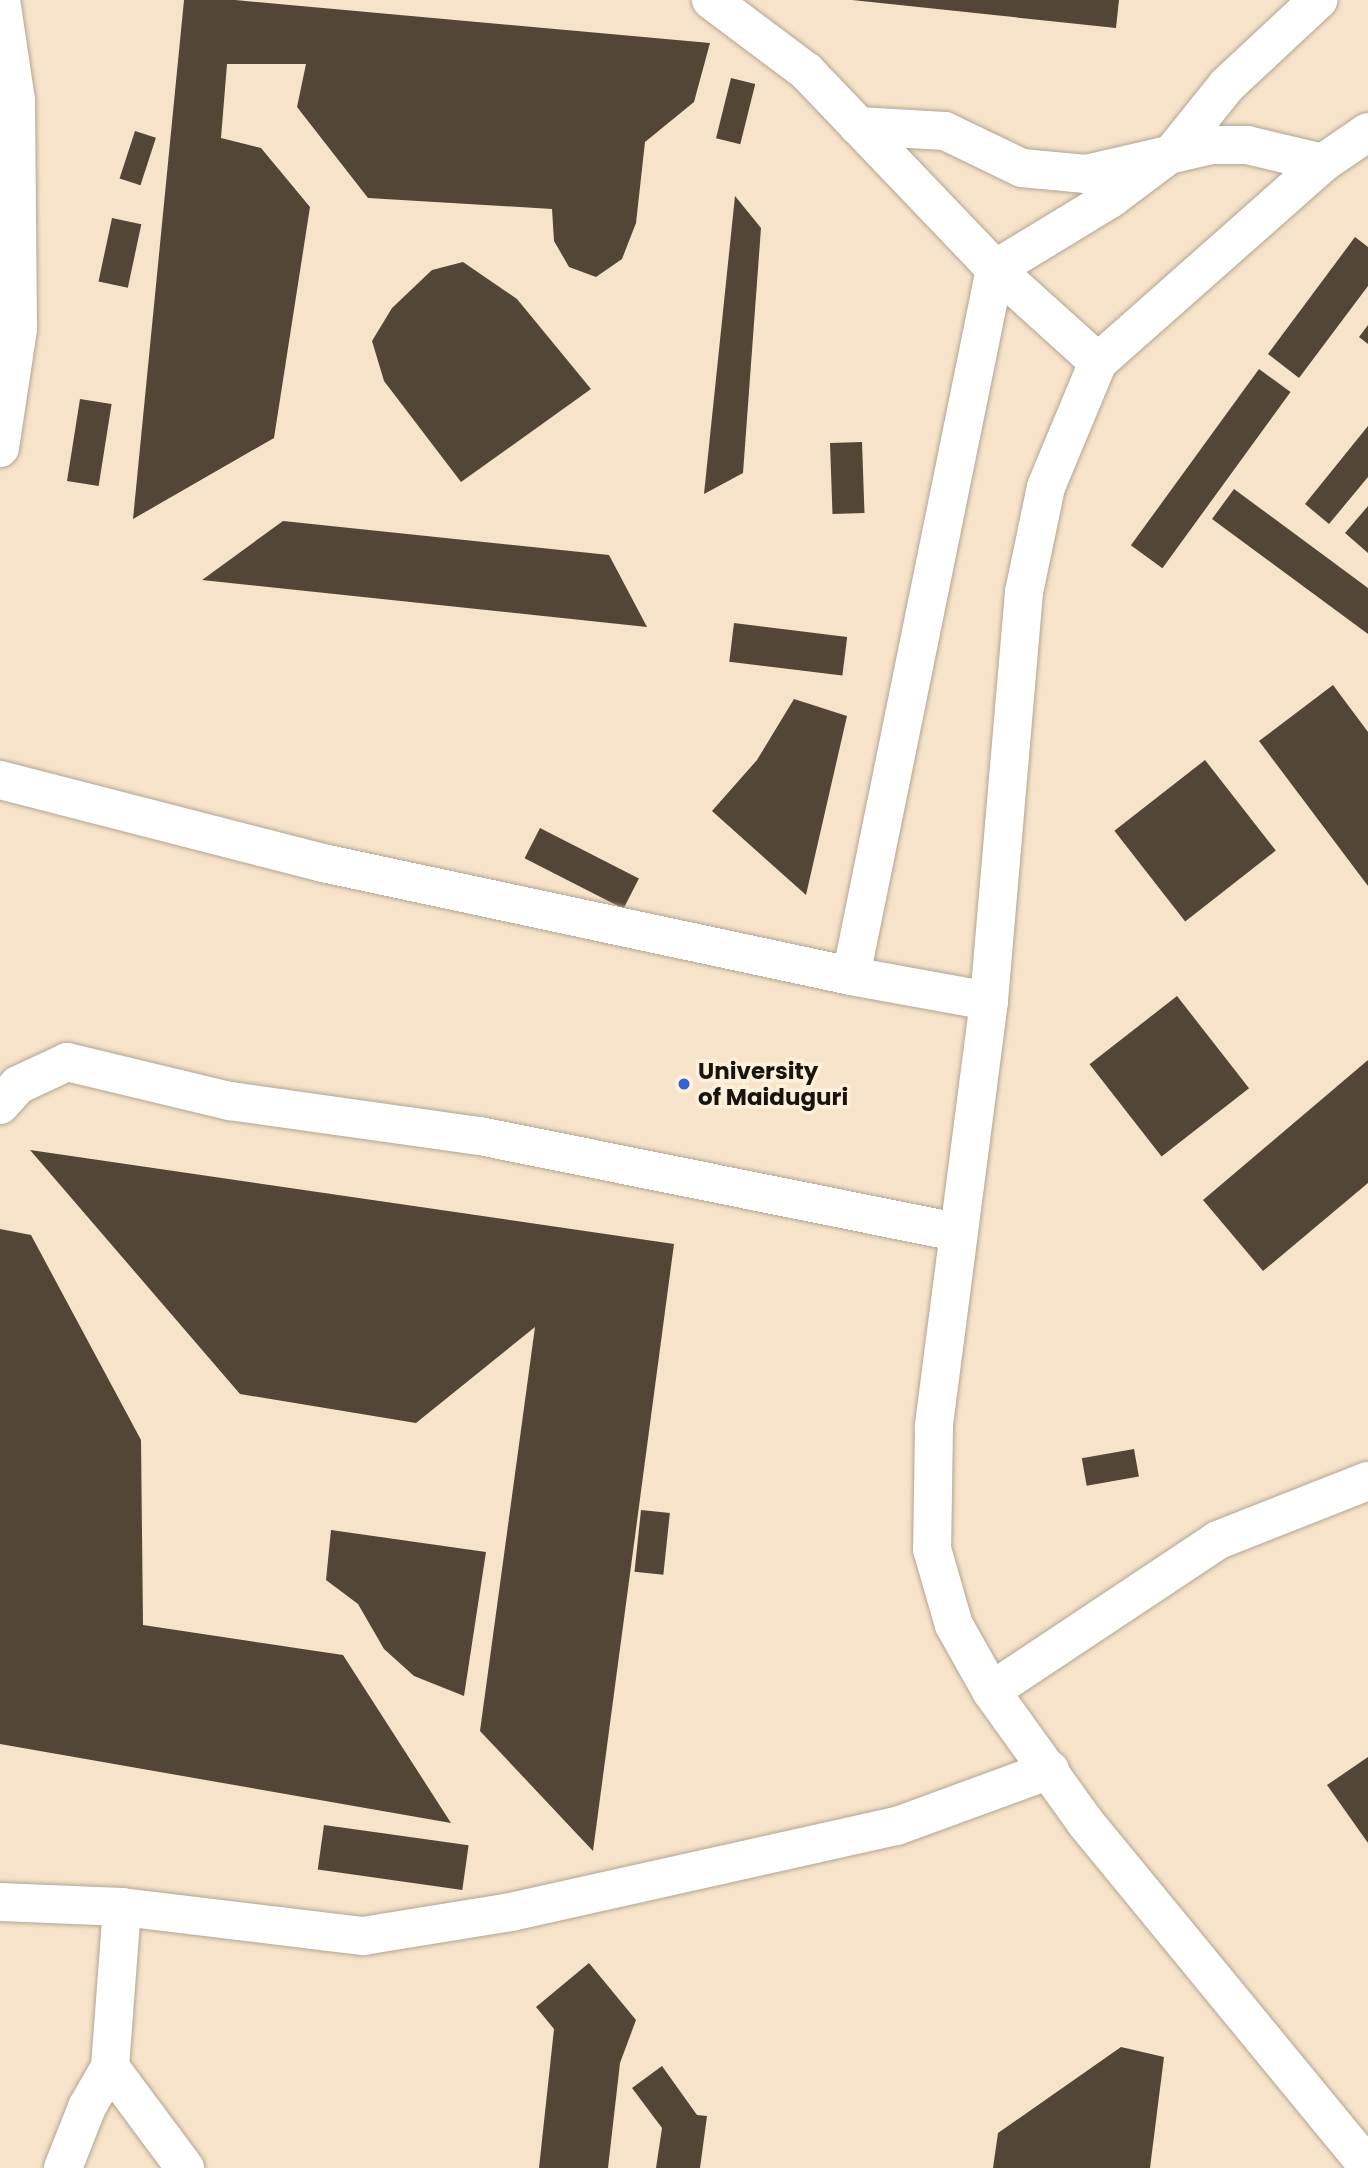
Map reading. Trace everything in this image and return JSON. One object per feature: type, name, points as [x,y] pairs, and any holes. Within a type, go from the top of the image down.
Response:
[{"type":"street","points":[[0,448],[18,329],[16,100],[1,0]]},
{"type":"street","points":[[711,0],[806,71],[995,269],[1098,362]]},
{"type":"street","points":[[852,976],[995,269],[1110,199],[1174,151],[1227,85],[1318,0]]},
{"type":"street","points":[[858,126],[945,131],[1021,168],[1086,174],[1174,151],[1247,145],[1323,163]]},
{"type":"street","points":[[1368,132],[1323,163],[1098,362],[1046,487],[1024,592],[989,1001],[957,1232],[934,1427],[932,1549],[954,1625],[990,1690],[1085,1822],[1368,2166]]},
{"type":"street","points":[[0,780],[323,863],[852,976],[989,1001]]},
{"type":"street","points":[[0,1105],[18,1086],[67,1062],[230,1101],[480,1136],[957,1232]]},
{"type":"street","points":[[990,1690],[1218,1540],[1368,1481]]},
{"type":"street","points":[[0,1902],[122,1907],[363,1936],[511,1912],[897,1826],[1050,1770]]},
{"type":"street","points":[[63,2168],[87,2107],[110,2067],[122,1907]]},
{"type":"street","points":[[110,2067],[185,2168]]},
{"type":"shaded area","name":"University of Maiduguri","points":[[0,0],[1368,0],[1368,2168],[0,2168]]},
{"type":"building","points":[[184,0],[235,0],[710,43],[694,102],[645,142],[636,223],[622,259],[596,277],[569,267],[554,241],[552,209],[368,198],[297,107],[306,64],[227,64],[221,138],[261,148],[310,207],[274,438],[133,519]]},
{"type":"building","points":[[852,0],[1119,0],[1116,28]]},
{"type":"building","points":[[731,78],[755,84],[740,144],[716,138]]},
{"type":"building","points":[[135,131],[156,138],[140,185],[120,179]]},
{"type":"building","points":[[735,196],[761,228],[743,473],[704,494]]},
{"type":"building","points":[[112,218],[141,224],[128,288],[98,282]]},
{"type":"building","points":[[1355,237],[1368,247],[1368,286],[1299,378],[1268,354]]},
{"type":"building","points":[[463,262],[517,299],[591,389],[461,482],[384,381],[372,341],[392,308],[432,270]]},
{"type":"building","points":[[1368,325],[1368,344],[1359,337]]},
{"type":"building","points":[[1259,369],[1291,392],[1162,568],[1131,545]]},
{"type":"building","points":[[80,399],[112,404],[99,486],[67,481]]},
{"type":"building","points":[[1368,426],[1368,477],[1329,524],[1305,504]]},
{"type":"building","points":[[862,442],[864,513],[832,514],[830,443]]},
{"type":"building","points":[[1234,489],[1368,588],[1368,634],[1212,519]]},
{"type":"building","points":[[1368,506],[1368,553],[1345,533]]},
{"type":"building","points":[[283,521],[609,555],[647,627],[202,580]]},
{"type":"building","points":[[734,623],[847,637],[842,676],[729,662]]},
{"type":"building","points":[[1333,685],[1368,732],[1368,886],[1259,741]]},
{"type":"building","points":[[794,699],[847,716],[806,895],[712,811],[757,760]]},
{"type":"building","points":[[1205,760],[1276,851],[1185,921],[1114,831]]},
{"type":"building","points":[[540,828],[639,878],[623,909],[525,858]]},
{"type":"building","points":[[1177,996],[1249,1088],[1162,1157],[1090,1064]]},
{"type":"building","points":[[1368,1060],[1368,1183],[1263,1271],[1203,1200]]},
{"type":"building","points":[[30,1150],[674,1244],[593,1851],[480,1731],[535,1327],[416,1423],[240,1394]]},
{"type":"building","points":[[0,1229],[31,1235],[141,1440],[143,1625],[343,1655],[451,1823],[0,1744]]},
{"type":"building","points":[[1134,1449],[1139,1477],[1087,1486],[1082,1458]]},
{"type":"building","points":[[641,1510],[670,1513],[663,1575],[635,1572]]},
{"type":"building","points":[[331,1530],[486,1552],[464,1696],[414,1676],[384,1649],[358,1604],[326,1580]]},
{"type":"building","points":[[1368,1757],[1368,1843],[1327,1785]]},
{"type":"building","points":[[324,1825],[469,1845],[462,1890],[318,1870]]},
{"type":"building","points":[[589,1963],[636,2020],[620,2063],[608,2168],[539,2168],[554,2029],[536,2007]]},
{"type":"building","points":[[1121,2047],[1164,2057],[1150,2168],[993,2168],[998,2133]]},
{"type":"building","points":[[662,2066],[697,2115],[707,2116],[700,2168],[656,2168],[662,2128],[632,2088]]},
{"type":"place","name":"University of Maiduguri","points":[[684,1084]]}]
